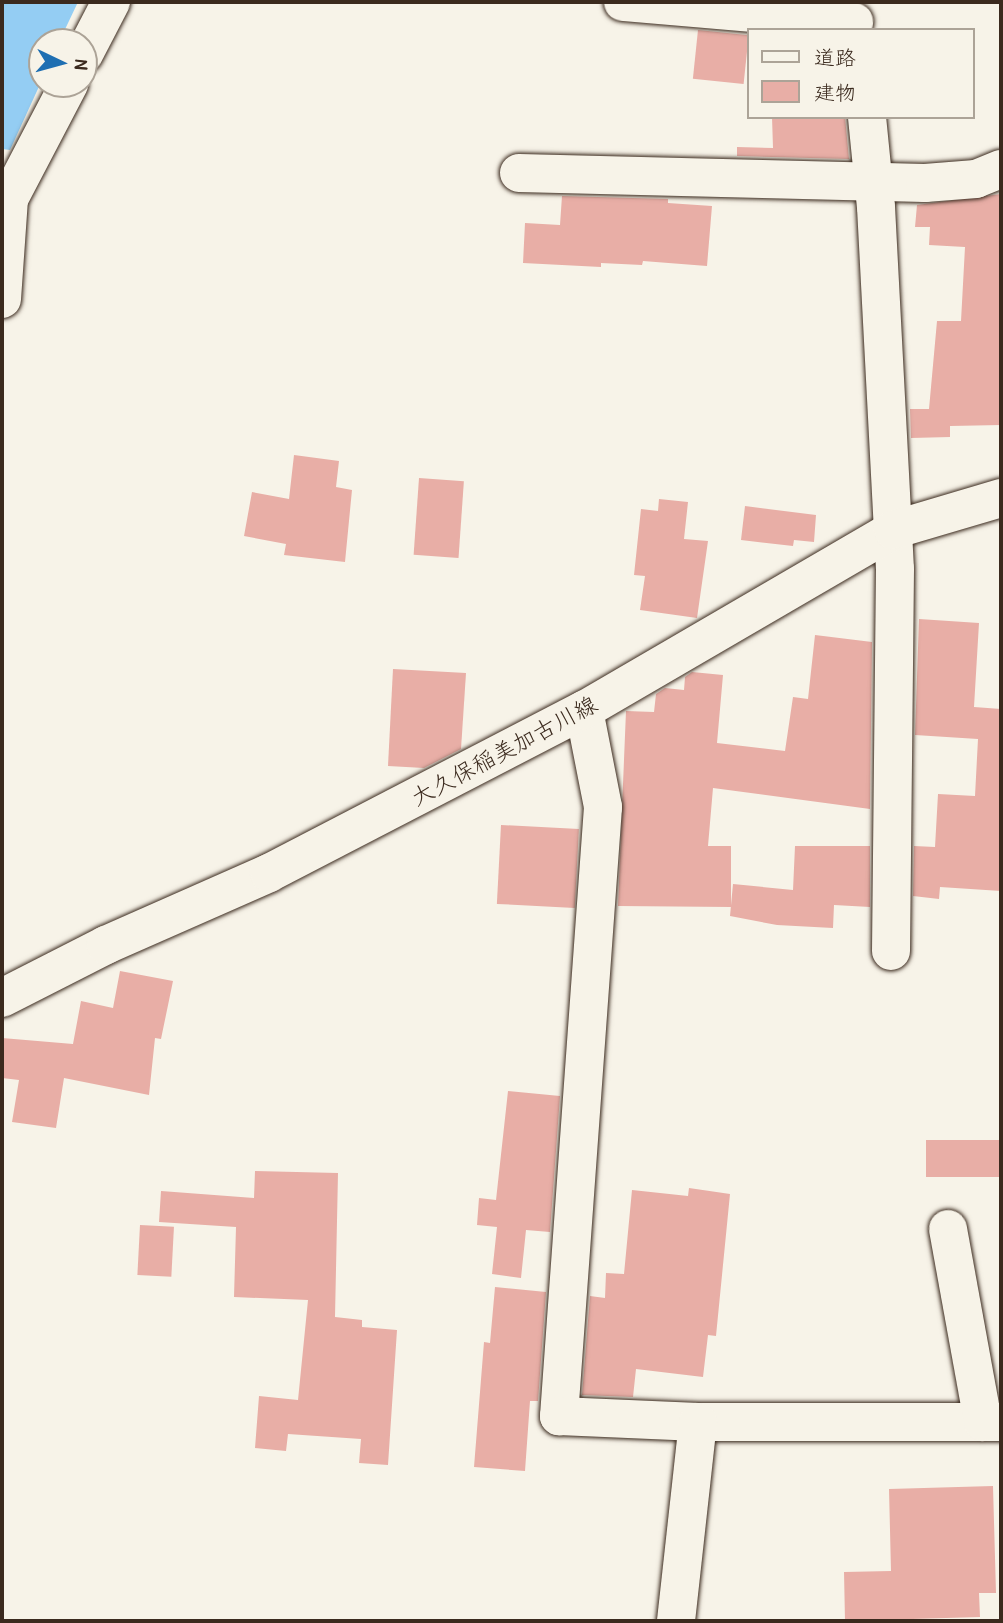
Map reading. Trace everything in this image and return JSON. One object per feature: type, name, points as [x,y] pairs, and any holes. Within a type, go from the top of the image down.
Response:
[{"type":"street","points":[[98,28],[111,2]]},
{"type":"street","points":[[623,2],[853,18]]},
{"type":"street","points":[[2,299],[9,199],[62,98]]},
{"type":"street","points":[[867,119],[874,182],[894,530],[891,951]]},
{"type":"street","points":[[519,173],[874,182],[976,179],[1001,169]]},
{"type":"street","name":"大久保稲美加古川線","points":[[2,998],[106,945],[269,873],[584,710],[894,530],[1001,498]]},
{"type":"street","points":[[584,710],[603,807],[559,1416],[698,1422],[992,1422],[948,1229]]},
{"type":"street","points":[[676,1621],[698,1422]]},
{"type":"water","points":[[2,2],[78,2],[66,28],[28,28],[28,98],[34,98],[10,150],[2,149]]},
{"type":"building","points":[[698,30],[748,35],[744,84],[693,79]]},
{"type":"building","points":[[772,119],[845,119],[849,159],[737,156],[737,147],[773,148]]},
{"type":"building","points":[[1001,194],[1001,425],[950,426],[950,437],[911,438],[910,409],[929,409],[937,321],[961,321],[965,247],[929,245],[930,227],[915,227],[917,205]]},
{"type":"building","points":[[562,196],[668,199],[668,203],[712,206],[707,266],[643,261],[642,265],[601,263],[601,267],[523,263],[525,223],[560,225]]},
{"type":"building","points":[[294,455],[339,461],[336,487],[352,490],[345,562],[284,555],[286,544],[244,536],[252,492],[289,499]]},
{"type":"building","points":[[419,478],[464,481],[459,558],[414,555]]},
{"type":"building","points":[[659,499],[688,502],[684,539],[708,541],[697,618],[640,610],[645,576],[634,575],[641,509],[658,511]]},
{"type":"building","points":[[745,506],[816,515],[814,542],[794,540],[793,546],[741,540]]},
{"type":"building","points":[[919,619],[979,623],[974,707],[1001,709],[1001,891],[940,887],[939,899],[913,896],[914,846],[935,847],[938,794],[975,796],[978,739],[915,735]]},
{"type":"building","points":[[815,635],[872,642],[870,809],[713,788],[708,846],[731,846],[731,907],[618,906],[626,711],[654,712],[656,694],[665,688],[684,690],[685,677],[692,672],[723,675],[717,743],[785,751],[793,697],[808,699]]},
{"type":"building","points":[[393,669],[466,673],[461,749],[424,768],[388,766]]},
{"type":"building","points":[[501,825],[579,829],[575,908],[497,904]]},
{"type":"building","points":[[795,846],[870,846],[870,907],[834,905],[833,928],[777,925],[730,916],[733,884],[793,890]]},
{"type":"building","points":[[120,971],[173,981],[161,1039],[155,1038],[149,1095],[64,1078],[56,1128],[12,1122],[19,1080],[2,1078],[2,1038],[73,1044],[81,1001],[113,1008]]},
{"type":"building","points":[[508,1091],[560,1096],[550,1232],[526,1230],[521,1278],[492,1274],[497,1227],[477,1225],[479,1198],[496,1200]]},
{"type":"building","points":[[926,1140],[1001,1140],[1001,1177],[926,1177]]},
{"type":"building","points":[[255,1171],[338,1173],[335,1317],[362,1320],[362,1327],[397,1330],[388,1465],[359,1463],[361,1439],[288,1434],[286,1451],[255,1448],[259,1396],[298,1400],[308,1300],[234,1297],[236,1227],[159,1222],[161,1191],[254,1198]]},
{"type":"building","points":[[689,1188],[730,1194],[716,1336],[708,1335],[703,1377],[636,1369],[633,1397],[582,1395],[590,1296],[605,1298],[606,1273],[624,1274],[632,1190],[688,1196]]},
{"type":"building","points":[[140,1225],[174,1227],[171,1277],[137,1275]]},
{"type":"building","points":[[495,1287],[546,1292],[538,1401],[530,1401],[525,1471],[474,1467],[484,1342],[490,1343]]},
{"type":"building","points":[[993,1486],[996,1593],[979,1593],[980,1617],[845,1621],[844,1572],[891,1571],[889,1489]]}]
